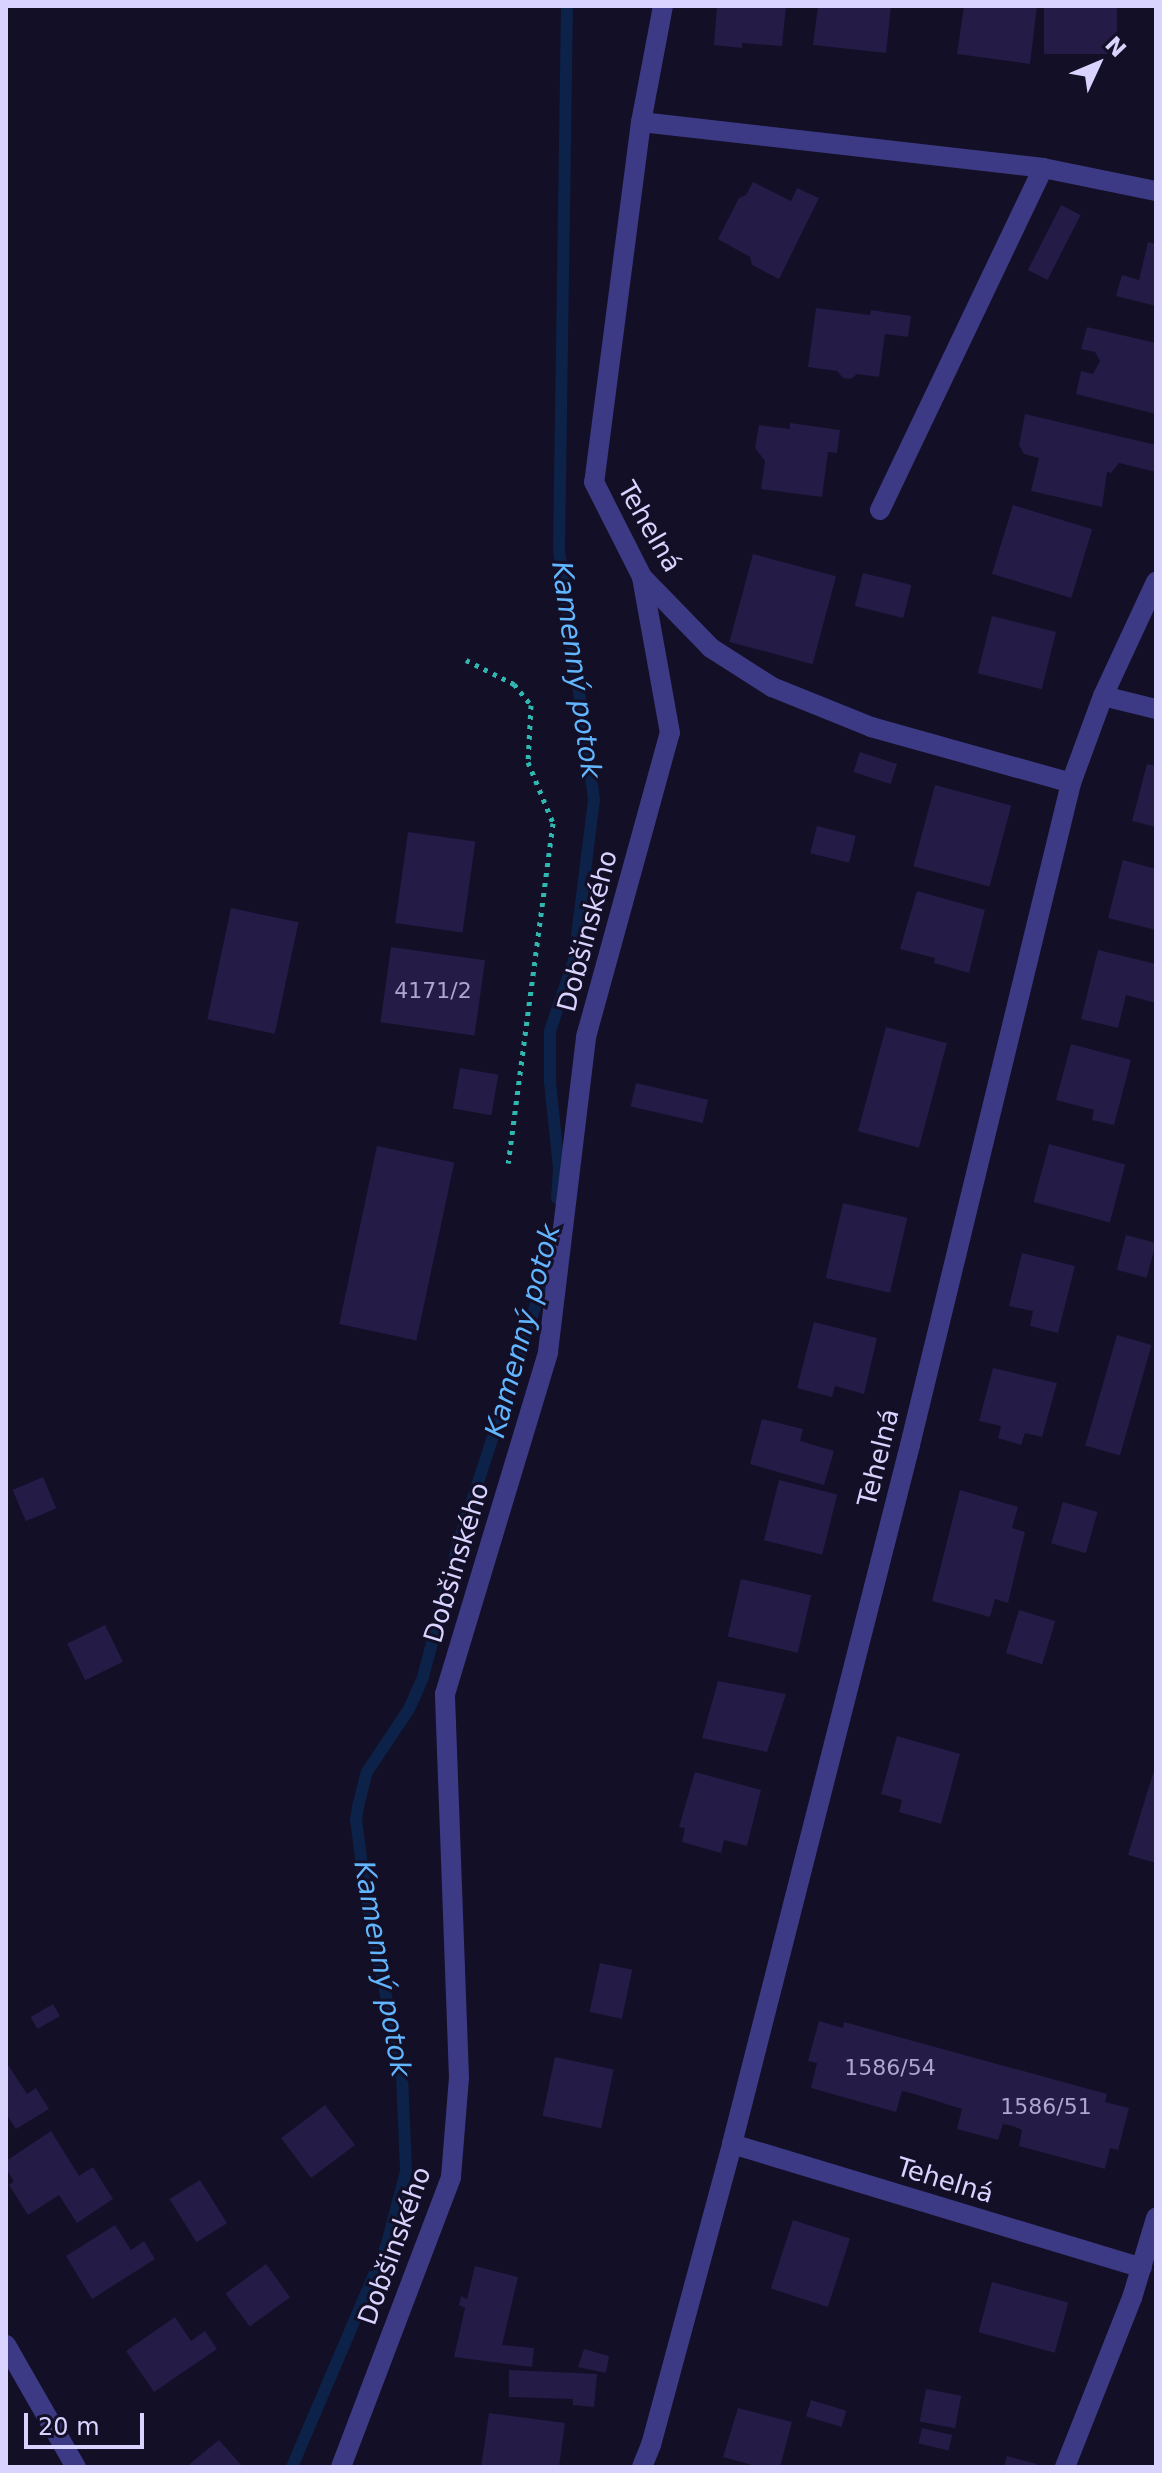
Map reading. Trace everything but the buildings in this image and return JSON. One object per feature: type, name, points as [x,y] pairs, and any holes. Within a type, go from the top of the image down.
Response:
[{"type":"street","name":"Tehelná","points":[[663,6],[641,122],[594,482],[642,577],[711,648],[772,687],[871,727],[1071,783]]},
{"type":"street","points":[[641,122],[1043,168],[1156,191]]},
{"type":"street","points":[[880,510],[1043,168]]},
{"type":"street","name":"Dobšinského","points":[[341,2467],[451,2177],[459,2078],[445,1694],[548,1352],[586,1037],[670,733],[642,577]]},
{"type":"street","name":"Tehelná","points":[[642,2467],[651,2445],[732,2144],[913,1430],[1071,783],[1103,696],[1156,582]]},
{"type":"street","points":[[1103,696],[1156,709]]},
{"type":"street","name":"Tehelná","points":[[732,2144],[1142,2268]]},
{"type":"street","points":[[1065,2467],[1142,2268],[1156,2218]]},
{"type":"street","points":[[6,2345],[76,2467]]},
{"type":"path","points":[[466,660],[514,684],[531,705],[528,762],[553,823],[508,1163]]},
{"type":"waterway","name":"Kamenný potok","points":[[557,1198],[559,1168],[550,1083],[550,1031],[574,960],[594,799],[559,550],[567,6]]},
{"type":"waterway","name":"Kamenný potok","points":[[292,2467],[387,2244],[406,2171],[402,2077],[365,1888],[356,1820],[358,1807],[367,1772],[409,1709],[423,1677],[460,1538],[544,1280],[553,1241]]}]
